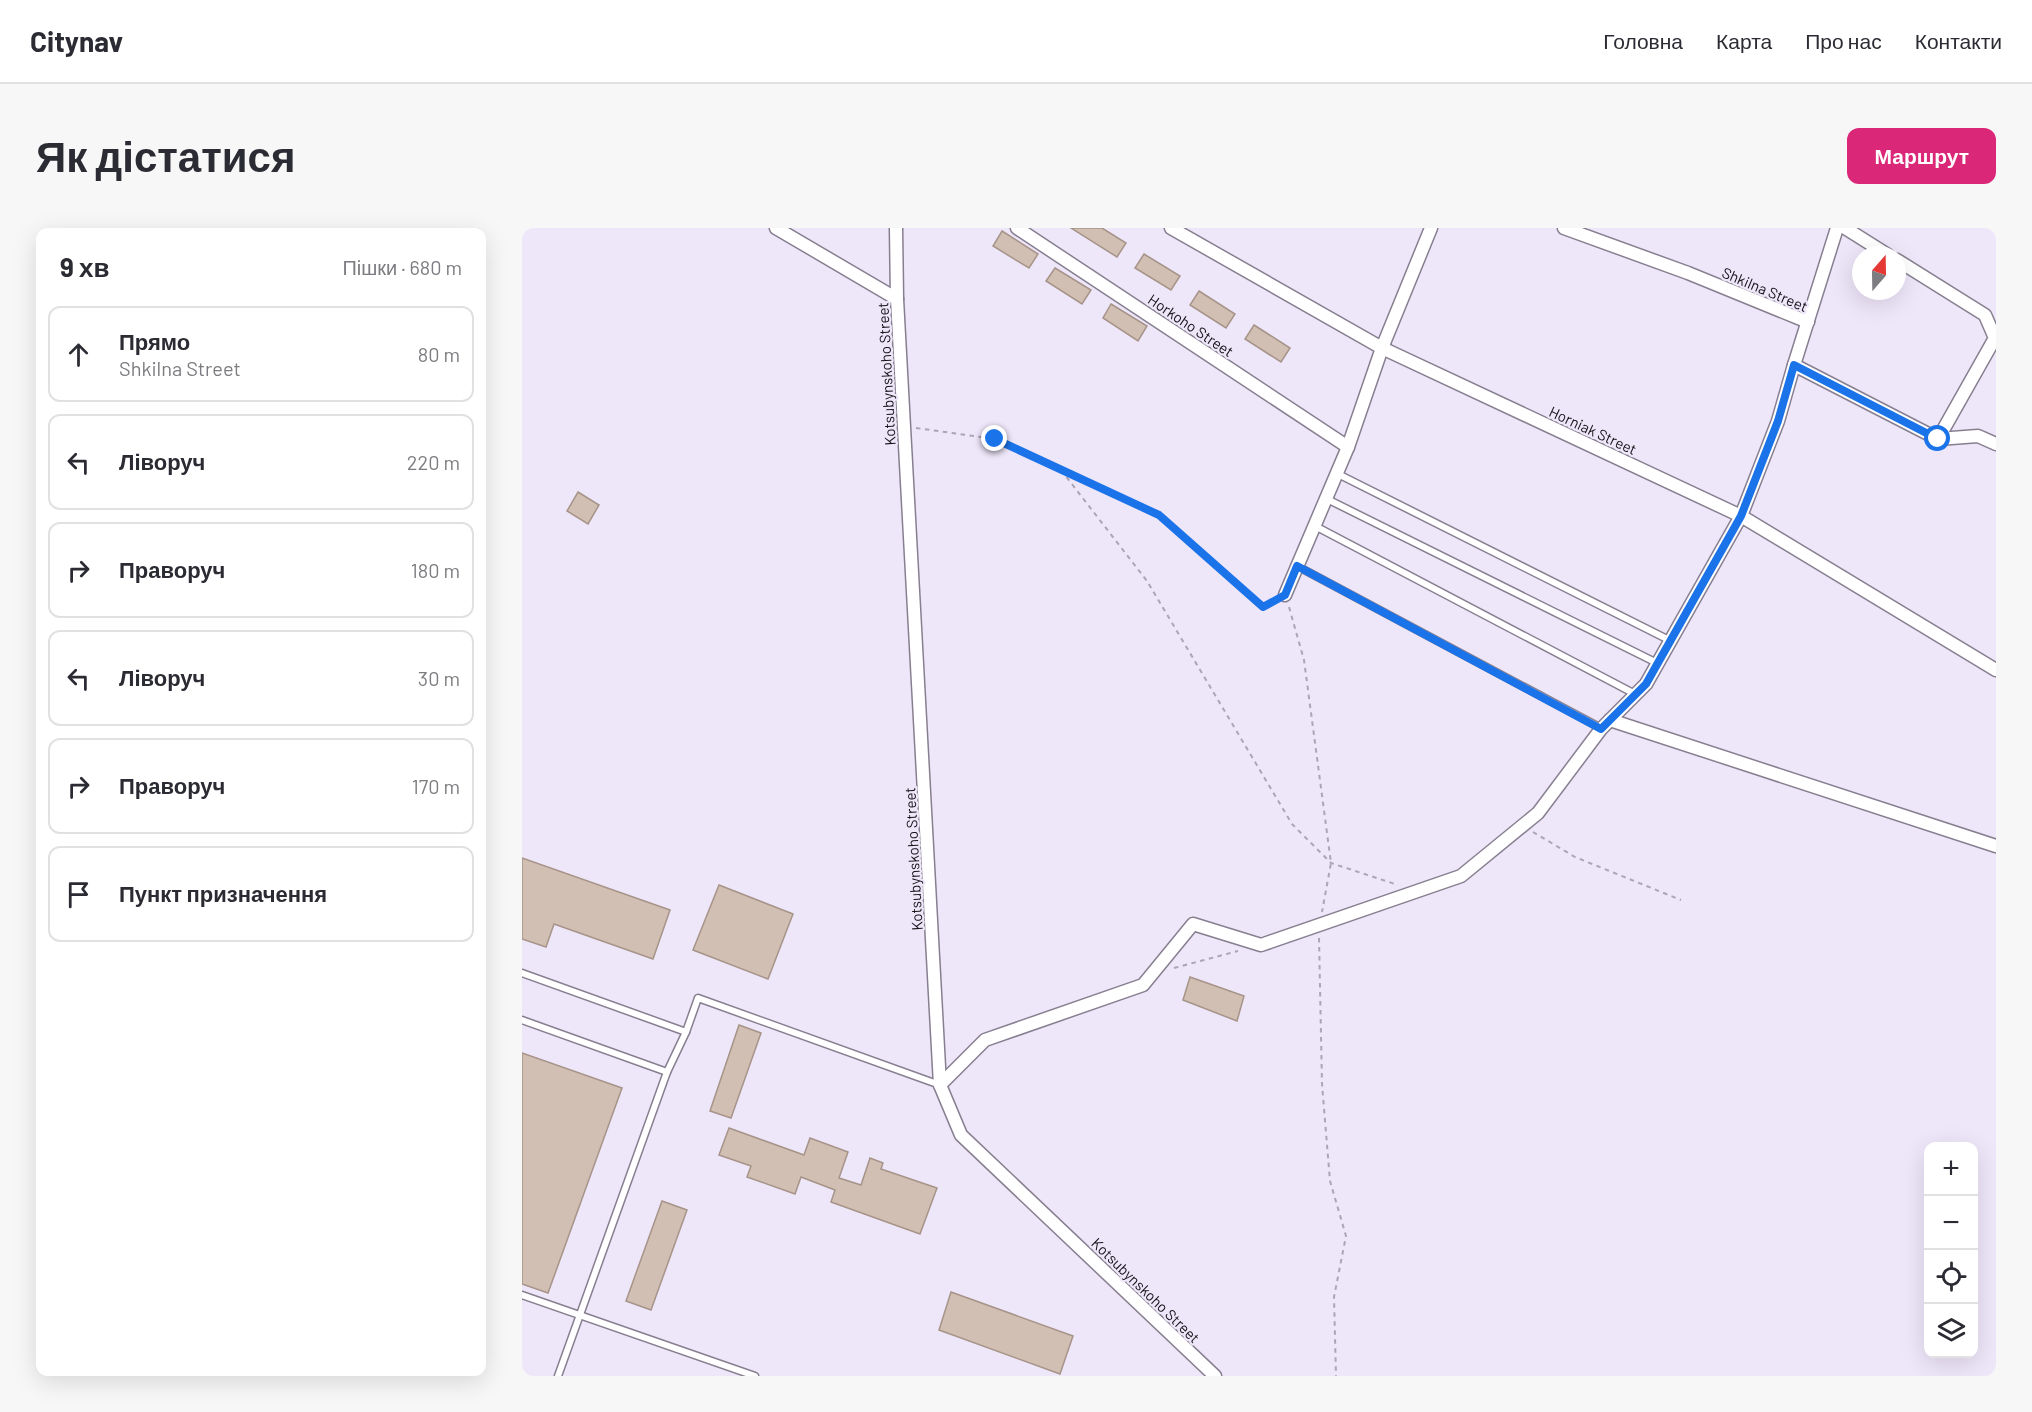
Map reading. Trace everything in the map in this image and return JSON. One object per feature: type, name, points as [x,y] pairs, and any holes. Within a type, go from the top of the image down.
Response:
[{"type":"street","points":[[776,228],[897,298]]},
{"type":"street","name":"Kotsubynskoho Street","points":[[896,228],[897,298],[940,1085],[961,1135],[1215,1376]]},
{"type":"street","name":"Horkoho Street","points":[[1017,228],[1348,447]]},
{"type":"street","name":"Horniak Street","points":[[1171,228],[1382,348],[1741,516],[1996,670]]},
{"type":"street","points":[[1285,595],[1338,474],[1382,348],[1431,228]]},
{"type":"street","name":"Shkilna Street","points":[[1154,973],[1193,924],[1262,945],[1461,876],[1539,813],[1606,724],[1646,684],[1741,516],[1778,421],[1808,322],[1688,273],[1564,228]]},
{"type":"street","points":[[1808,322],[1838,228]]},
{"type":"street","points":[[1845,228],[1874,246]]},
{"type":"street","points":[[1906,266],[1985,315],[1995,338],[1938,439]]},
{"type":"street","points":[[1794,365],[1938,439],[1978,436],[1996,444]]},
{"type":"street","points":[[1606,724],[1996,846]]},
{"type":"street","points":[[940,1085],[985,1040],[1143,985],[1154,973]]},
{"type":"lane","points":[[1338,474],[1669,640]]},
{"type":"lane","points":[[1328,499],[1658,663]]},
{"type":"lane","points":[[1314,525],[1636,695]]},
{"type":"lane","points":[[1297,566],[1606,724]]},
{"type":"lane","points":[[522,972],[686,1032]]},
{"type":"lane","points":[[558,1376],[667,1072],[686,1032],[698,998],[940,1085]]},
{"type":"lane","points":[[522,1020],[667,1072]]},
{"type":"lane","points":[[522,1295],[755,1376]]},
{"type":"path","points":[[904,426],[995,439],[1159,515],[1263,607],[1285,595],[1304,660],[1331,863],[1320,925],[1322,1084],[1330,1181],[1346,1236],[1334,1297],[1336,1376]]},
{"type":"path","points":[[1060,469],[1147,581],[1292,824],[1331,863],[1418,891]]},
{"type":"path","points":[[1523,825],[1575,857],[1681,900]]},
{"type":"path","points":[[1154,973],[1240,951]]},
{"type":"building","points":[[1071,228],[1102,228],[1126,243],[1117,257]]},
{"type":"building","points":[[1002,231],[1038,254],[1029,268],[993,246]]},
{"type":"building","points":[[1144,254],[1180,276],[1171,290],[1135,268]]},
{"type":"building","points":[[1055,268],[1091,290],[1082,304],[1046,281]]},
{"type":"building","points":[[1199,291],[1235,314],[1226,328],[1190,305]]},
{"type":"building","points":[[1111,304],[1147,326],[1138,341],[1103,318]]},
{"type":"building","points":[[1254,325],[1290,348],[1281,362],[1245,339]]},
{"type":"building","points":[[578,492],[599,505],[588,524],[567,511]]},
{"type":"building","points":[[522,858],[670,910],[653,959],[554,924],[546,947],[522,939]]},
{"type":"building","points":[[719,885],[793,914],[768,979],[693,950]]},
{"type":"building","points":[[1190,977],[1244,996],[1237,1021],[1183,1000]]},
{"type":"building","points":[[739,1025],[761,1033],[731,1118],[710,1111]]},
{"type":"building","points":[[522,1053],[622,1088],[548,1293],[522,1284]]},
{"type":"building","points":[[729,1128],[804,1155],[810,1138],[848,1152],[839,1178],[861,1185],[870,1158],[883,1163],[881,1169],[937,1188],[920,1234],[831,1202],[835,1190],[801,1177],[795,1194],[747,1177],[751,1166],[719,1155]]},
{"type":"building","points":[[662,1201],[687,1210],[651,1310],[626,1301]]},
{"type":"building","points":[[951,1292],[1073,1336],[1060,1374],[939,1330]]},
{"type":"route","points":[[995,439],[1159,515],[1263,607],[1285,595],[1297,566],[1601,729],[1646,684],[1741,516],[1778,421],[1794,365],[1938,439]]}]
